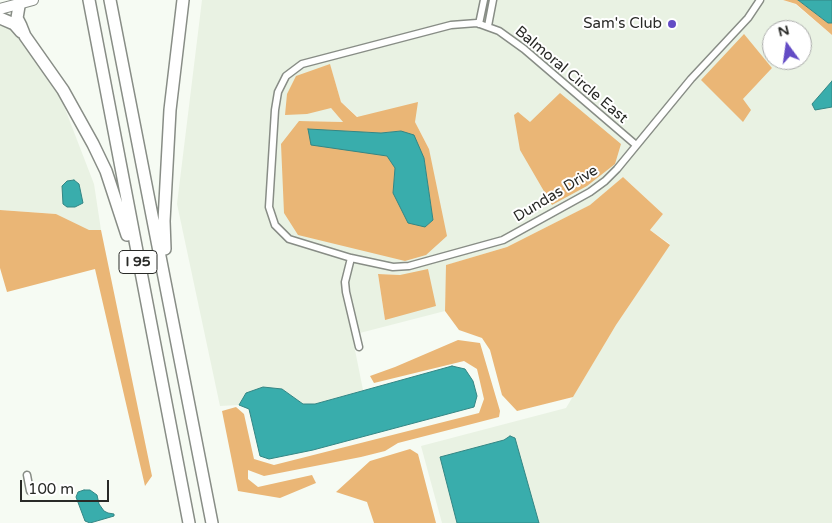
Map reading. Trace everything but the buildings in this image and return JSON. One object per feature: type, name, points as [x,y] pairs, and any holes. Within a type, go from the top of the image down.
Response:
[{"type":"highway","name":"I 95","points":[[89,0],[189,523]]},
{"type":"highway","name":"I 95","points":[[110,0],[212,523]]},
{"type":"highway","points":[[165,278],[164,221],[170,110],[183,0]]},
{"type":"highway","points":[[25,36],[17,18],[26,1]]},
{"type":"highway","points":[[0,18],[14,24],[52,72],[93,144],[114,193],[141,279]]},
{"type":"main road","points":[[0,9],[26,1]]},
{"type":"street","points":[[479,24],[484,0]]},
{"type":"street","points":[[488,26],[492,0]]},
{"type":"street","name":"Dundas Drive","points":[[294,69],[281,84],[275,110],[269,207],[280,232],[288,239],[351,258],[383,266],[403,267],[495,244],[598,186],[617,170],[691,79],[748,18],[760,0]]},
{"type":"street","name":"Balmoral Circle East","points":[[294,69],[302,64],[447,26],[464,23],[479,24],[499,31],[524,49],[636,145]]},
{"type":"street","points":[[351,258],[345,282],[359,347]]},
{"type":"street","points":[[26,475],[30,491]]},
{"type":"shaded area","points":[[202,0],[783,0],[795,4],[832,35],[832,523],[442,523],[421,446],[566,408],[616,325],[670,244],[650,230],[663,214],[623,177],[591,205],[507,247],[447,265],[445,311],[352,335],[363,390],[315,404],[303,404],[282,389],[246,393],[239,405],[220,406],[177,204]],"holes":[[[330,65],[341,102],[358,117],[415,122],[429,149],[299,121],[343,122],[331,108]],[[378,274],[400,275],[385,320]]]},
{"type":"shaded area","points":[[783,0],[798,0],[828,23],[832,23],[832,35],[796,4]]},
{"type":"shaded area","points":[[0,21],[16,32],[57,88],[94,184],[101,230],[89,231],[56,214],[0,210]]},
{"type":"shaded area","points":[[744,34],[762,56],[762,70],[770,70],[743,99],[751,110],[743,122],[701,80]]},
{"type":"shaded area","points":[[330,64],[341,102],[357,117],[418,102],[415,122],[429,149],[447,236],[426,255],[405,261],[298,235],[284,213],[281,144],[299,121],[343,122],[331,108],[307,114],[285,115],[287,94],[296,76]],"holes":[[[308,130],[381,133],[401,131],[424,158],[433,220],[425,227],[393,193],[395,168],[387,156]]]},
{"type":"shaded area","points":[[560,93],[621,144],[615,164],[587,186],[552,205],[520,150],[514,115],[518,112],[530,122]]},
{"type":"shaded area","points":[[623,177],[663,214],[650,230],[670,245],[616,325],[573,397],[517,411],[502,395],[490,350],[482,338],[459,330],[445,311],[446,265],[507,247],[590,205]]},
{"type":"shaded area","points":[[0,210],[56,214],[89,230],[101,230],[152,476],[145,486],[95,269],[7,292],[0,268]]},
{"type":"shaded area","points":[[428,269],[436,306],[385,320],[378,274],[400,275]]},
{"type":"shaded area","points":[[458,340],[480,343],[500,411],[499,417],[398,443],[385,451],[361,457],[264,476],[248,470],[248,479],[258,487],[312,475],[316,483],[280,498],[238,491],[222,411],[236,407],[244,414],[254,459],[274,465],[479,413],[484,399],[477,369],[464,361],[374,383],[370,376]]},
{"type":"shaded area","points":[[410,449],[418,454],[436,523],[374,523],[367,502],[336,492],[370,461]]},
{"type":"water","points":[[798,0],[832,0],[832,23],[828,23]]},
{"type":"water","points":[[832,81],[832,107],[815,110],[812,104]]},
{"type":"water","points":[[308,129],[381,133],[401,131],[414,135],[424,158],[433,220],[425,227],[408,223],[393,193],[395,168],[387,156],[311,145]]},
{"type":"water","points":[[74,180],[79,184],[83,203],[75,207],[67,207],[63,204],[62,186],[67,181]]},
{"type":"water","points":[[452,366],[465,369],[473,381],[477,396],[474,407],[313,450],[269,459],[260,456],[249,409],[239,405],[246,393],[263,387],[282,389],[303,404],[315,404]]},
{"type":"water","points":[[510,436],[515,438],[539,523],[457,523],[440,457],[504,440]]},
{"type":"water","points":[[90,490],[97,495],[99,504],[104,511],[114,514],[114,516],[90,523],[85,521],[76,497],[78,492]]},
{"type":"place","name":"Sam's Club","points":[[672,24]]}]
